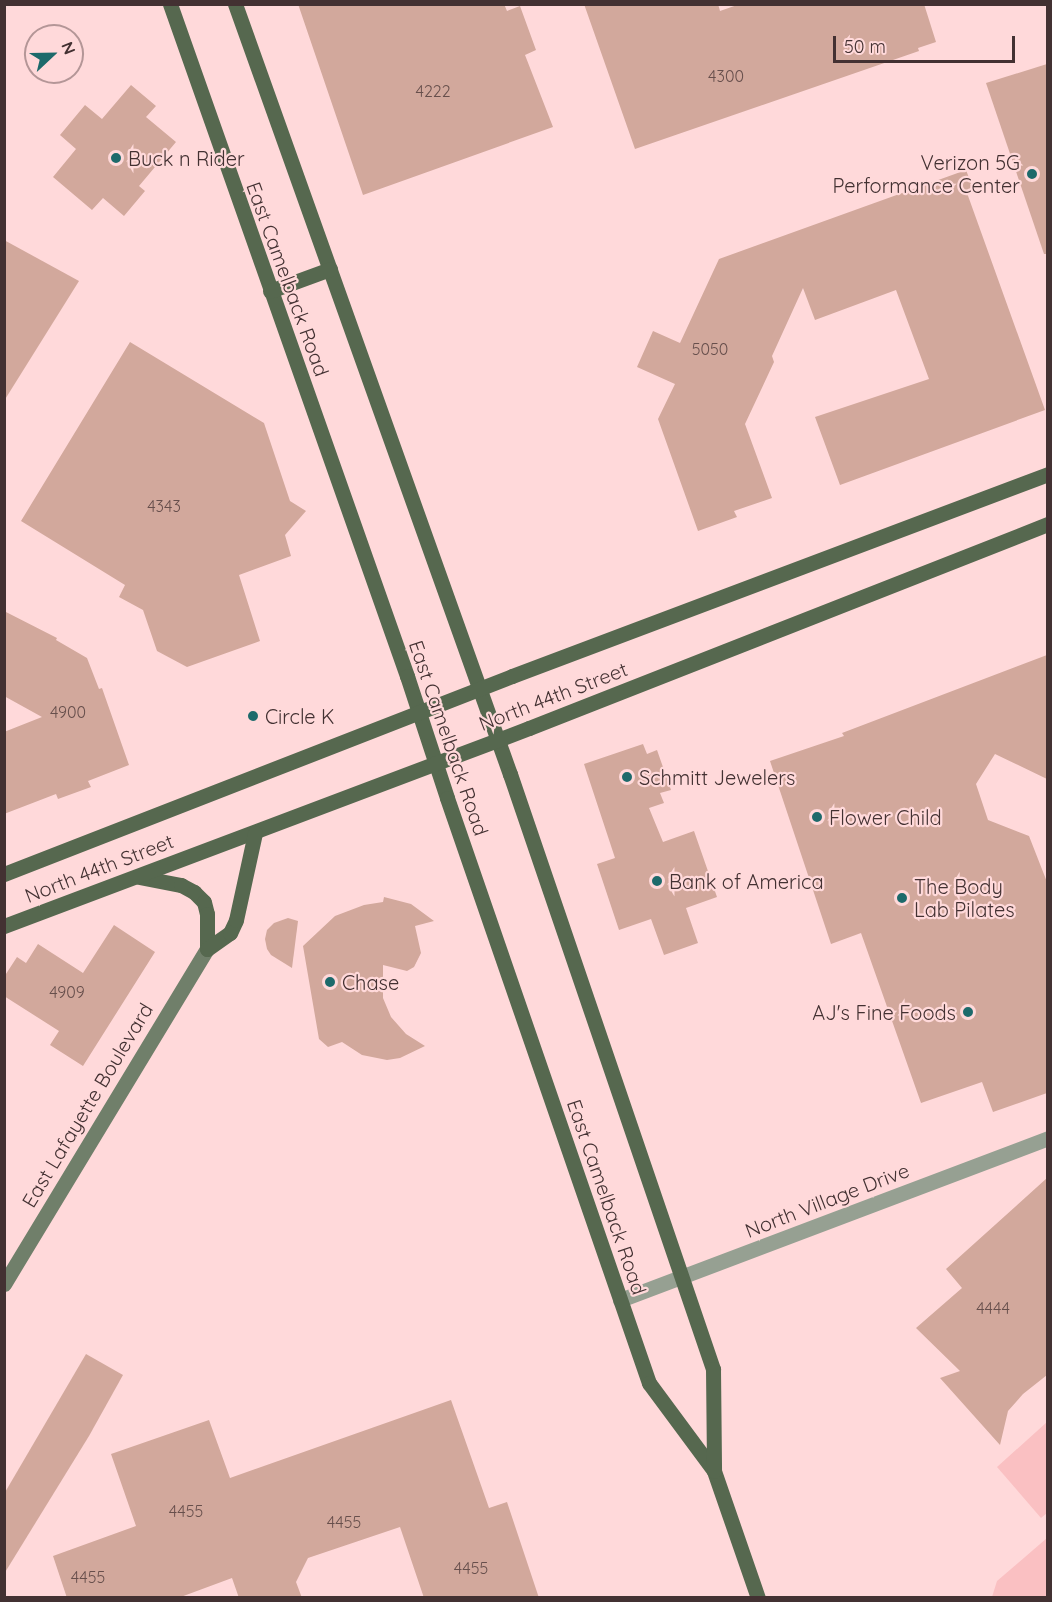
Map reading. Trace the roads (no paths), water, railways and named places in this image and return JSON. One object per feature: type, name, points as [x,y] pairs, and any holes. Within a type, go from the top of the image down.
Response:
[{"type":"main road","name":"East Camelback Road","points":[[170,4],[419,712],[649,1383],[714,1471],[758,1598]]},
{"type":"main road","name":"East Camelback Road","points":[[235,4],[498,740],[713,1369],[714,1471]]},
{"type":"main road","points":[[270,291],[330,269]]},
{"type":"main road","name":"North 44th Street","points":[[4,874],[419,712],[1047,474]]},
{"type":"main road","name":"North 44th Street","points":[[4,927],[436,764],[1047,524]]},
{"type":"main road","points":[[207,949],[230,933],[236,920],[255,833]]},
{"type":"main road","points":[[136,877],[181,885],[194,892],[204,902],[207,914],[207,949]]},
{"type":"street","name":"East Lafayette Boulevard","points":[[4,1284],[207,949]]},
{"type":"street","name":"North Village Drive","points":[[620,1300],[1047,1138]]},
{"type":"place","name":"Buck n Rider","points":[[116,158]]},
{"type":"place","name":"Verizon 5G Performance Center","points":[[1032,174]]},
{"type":"place","name":"Circle K","points":[[253,716]]},
{"type":"place","name":"Schmitt Jewelers","points":[[627,777]]},
{"type":"place","name":"Flower Child","points":[[817,817]]},
{"type":"place","name":"Bank of America","points":[[657,881]]},
{"type":"place","name":"The Body Lab Pilates","points":[[902,898]]},
{"type":"place","name":"Chase","points":[[330,982]]},
{"type":"place","name":"AJ's Fine Foods","points":[[968,1012]]}]
